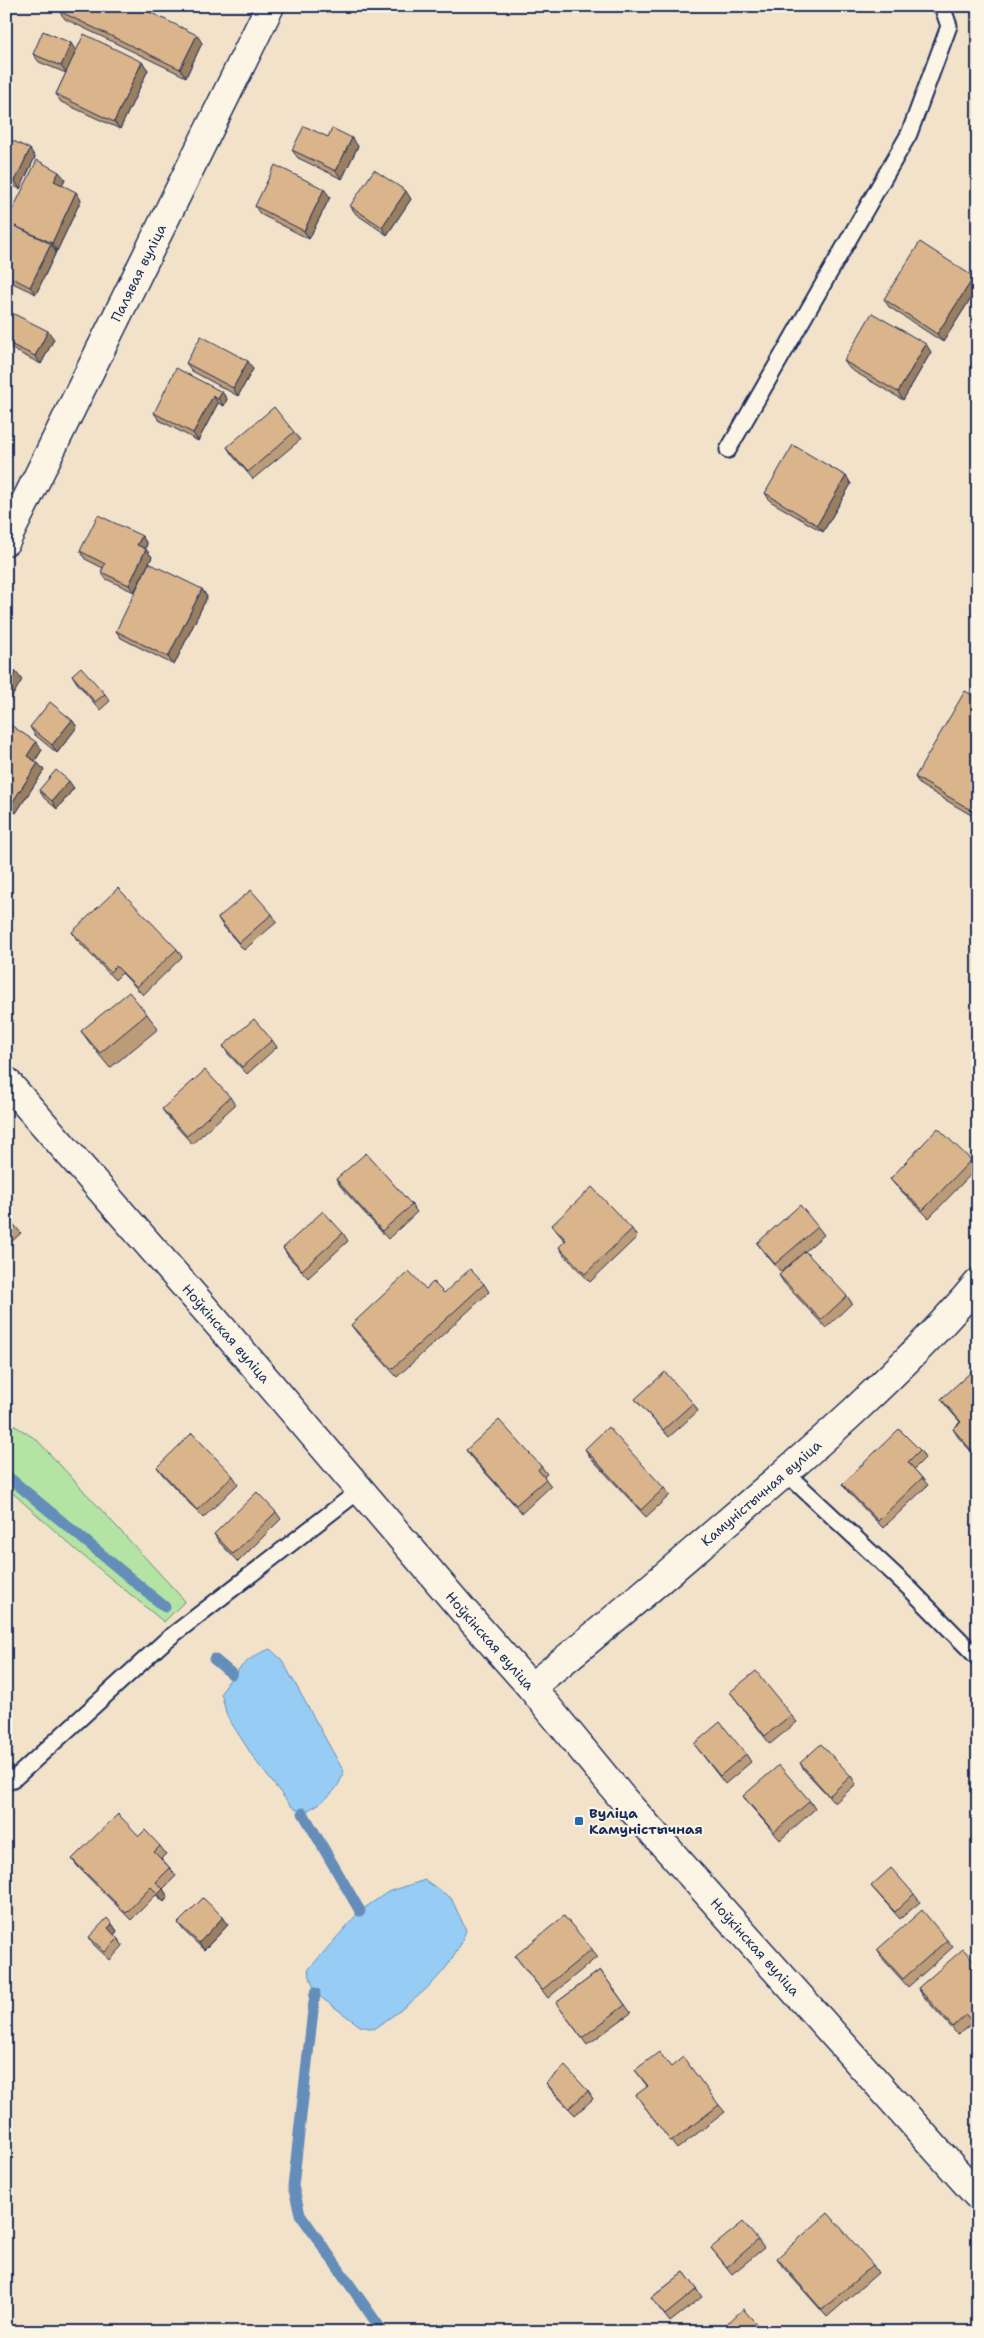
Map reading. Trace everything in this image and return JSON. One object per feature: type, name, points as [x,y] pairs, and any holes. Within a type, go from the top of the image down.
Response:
[{"type":"main road","name":"Палявая вуліца","points":[[6,541],[270,6]]},
{"type":"main road","name":"Ноўкінская вуліца","points":[[6,1081],[531,1687],[623,1799],[978,2196]]},
{"type":"main road","name":"Камуністычная вуліца","points":[[531,1687],[581,1647],[786,1473],[872,1395],[953,1313],[978,1284]]},
{"type":"lane","points":[[728,450],[908,134],[948,26],[942,6]]},
{"type":"lane","points":[[786,1473],[909,1588],[978,1658]]},
{"type":"lane","points":[[6,1783],[16,1777],[165,1641],[360,1490]]},
{"type":"green space","points":[[6,1420],[37,1440],[185,1601],[164,1622],[75,1549],[6,1487]]},
{"type":"water","points":[[270,1649],[282,1660],[344,1772],[341,1780],[328,1797],[303,1813],[291,1806],[255,1760],[227,1716],[221,1693],[241,1666],[255,1656]]},
{"type":"water","points":[[425,1880],[451,1898],[466,1930],[460,1946],[451,1961],[429,1987],[416,1998],[374,2029],[360,2026],[315,1993],[308,1970],[360,1911],[388,1892]]},
{"type":"building","points":[[62,6],[137,6],[197,35],[180,69],[59,11]]},
{"type":"building","points":[[43,31],[71,43],[61,66],[33,54]]},
{"type":"building","points":[[84,34],[142,62],[114,122],[56,94]]},
{"type":"building","points":[[304,126],[328,137],[332,128],[352,138],[336,171],[292,150]]},
{"type":"building","points":[[9,139],[30,149],[15,181],[6,177],[6,145]]},
{"type":"building","points":[[37,160],[59,172],[54,181],[76,192],[52,243],[15,226],[51,244],[30,287],[6,275],[6,223]]},
{"type":"building","points":[[275,165],[324,189],[304,231],[255,206]]},
{"type":"building","points":[[374,170],[406,191],[382,227],[350,206]]},
{"type":"building","points":[[920,242],[974,277],[937,334],[884,299]]},
{"type":"building","points":[[10,312],[48,331],[35,356],[6,342],[6,320]]},
{"type":"building","points":[[872,313],[926,344],[898,392],[844,361]]},
{"type":"building","points":[[201,336],[248,361],[233,388],[186,363]]},
{"type":"building","points":[[176,368],[222,392],[218,399],[213,396],[193,433],[154,413]]},
{"type":"building","points":[[274,407],[294,432],[248,472],[227,447]]},
{"type":"building","points":[[793,445],[846,476],[817,525],[765,493]]},
{"type":"building","points":[[98,515],[142,536],[137,545],[146,549],[129,585],[101,572],[105,564],[80,551]]},
{"type":"building","points":[[149,563],[202,589],[168,657],[116,631]]},
{"type":"building","points":[[6,666],[16,672],[6,689]]},
{"type":"building","points":[[81,667],[105,694],[95,702],[72,675]]},
{"type":"building","points":[[965,691],[978,698],[978,814],[915,777]]},
{"type":"building","points":[[50,702],[72,720],[52,745],[30,727]]},
{"type":"building","points":[[6,722],[36,742],[27,756],[38,763],[10,806],[6,803]]},
{"type":"building","points":[[56,770],[69,781],[52,801],[39,790]]},
{"type":"building","points":[[118,888],[177,949],[137,987],[116,966],[110,972],[72,932]]},
{"type":"building","points":[[251,890],[272,914],[239,943],[218,918]]},
{"type":"building","points":[[129,992],[147,1014],[100,1053],[81,1031]]},
{"type":"building","points":[[254,1019],[272,1040],[242,1067],[223,1046]]},
{"type":"building","points":[[205,1070],[230,1097],[187,1136],[162,1109]]},
{"type":"building","points":[[938,1128],[971,1160],[923,1210],[890,1179]]},
{"type":"building","points":[[366,1153],[412,1205],[382,1231],[336,1179]]},
{"type":"building","points":[[592,1187],[632,1229],[585,1274],[559,1247],[566,1240],[552,1225]]},
{"type":"building","points":[[800,1205],[818,1227],[775,1264],[757,1243]]},
{"type":"building","points":[[323,1211],[343,1233],[302,1270],[283,1248]]},
{"type":"building","points":[[6,1216],[15,1226],[6,1234]]},
{"type":"building","points":[[805,1251],[847,1296],[821,1320],[779,1275]]},
{"type":"building","points":[[470,1269],[484,1284],[392,1369],[351,1325],[409,1271],[426,1289],[433,1282],[444,1293]]},
{"type":"building","points":[[665,1372],[693,1403],[663,1430],[635,1399]]},
{"type":"building","points":[[971,1372],[978,1380],[978,1446],[972,1451],[953,1429],[961,1422],[941,1399]]},
{"type":"building","points":[[499,1420],[541,1466],[538,1470],[546,1479],[516,1505],[466,1450]]},
{"type":"building","points":[[608,1427],[664,1488],[641,1510],[585,1449]]},
{"type":"building","points":[[899,1429],[920,1450],[908,1462],[922,1478],[878,1521],[842,1484]]},
{"type":"building","points":[[192,1433],[233,1476],[197,1510],[157,1467]]},
{"type":"building","points":[[257,1492],[276,1512],[233,1554],[214,1534]]},
{"type":"building","points":[[756,1671],[791,1715],[765,1736],[730,1692]]},
{"type":"building","points":[[720,1722],[746,1754],[720,1776],[694,1744]]},
{"type":"building","points":[[821,1744],[851,1776],[829,1796],[800,1763]]},
{"type":"building","points":[[779,1765],[810,1801],[774,1832],[743,1796]]},
{"type":"building","points":[[118,1814],[139,1836],[145,1830],[160,1846],[154,1852],[170,1868],[156,1882],[163,1889],[158,1894],[151,1887],[126,1913],[72,1859]]},
{"type":"building","points":[[891,1868],[914,1894],[895,1912],[871,1886]]},
{"type":"building","points":[[203,1898],[223,1917],[199,1943],[178,1923]]},
{"type":"building","points":[[922,1910],[947,1940],[903,1979],[877,1950]]},
{"type":"building","points":[[564,1916],[592,1949],[542,1990],[515,1956]]},
{"type":"building","points":[[107,1918],[112,1924],[108,1928],[118,1939],[105,1952],[89,1937]]},
{"type":"building","points":[[963,1949],[978,1965],[978,2025],[966,2015],[953,2027],[918,1988]]},
{"type":"building","points":[[600,1970],[625,2005],[582,2038],[556,2003]]},
{"type":"building","points":[[659,2052],[671,2067],[683,2057],[719,2105],[671,2142],[636,2095],[648,2086],[635,2070]]},
{"type":"building","points":[[565,2066],[588,2091],[569,2108],[546,2083]]},
{"type":"building","points":[[828,2213],[873,2265],[822,2310],[777,2258]]},
{"type":"building","points":[[743,2222],[758,2240],[727,2267],[711,2248]]},
{"type":"building","points":[[684,2272],[697,2289],[665,2315],[651,2298]]},
{"type":"building","points":[[743,2309],[761,2329],[758,2332],[732,2332],[726,2325]]},
{"type":"waterway","points":[[6,1475],[165,1607]]},
{"type":"waterway","points":[[214,1659],[232,1674]]},
{"type":"waterway","points":[[303,1813],[360,1911]]},
{"type":"waterway","points":[[315,1993],[293,2186],[300,2214],[383,2332]]},
{"type":"place","name":"Вуліца Камуністычная","points":[[579,1821]]}]
